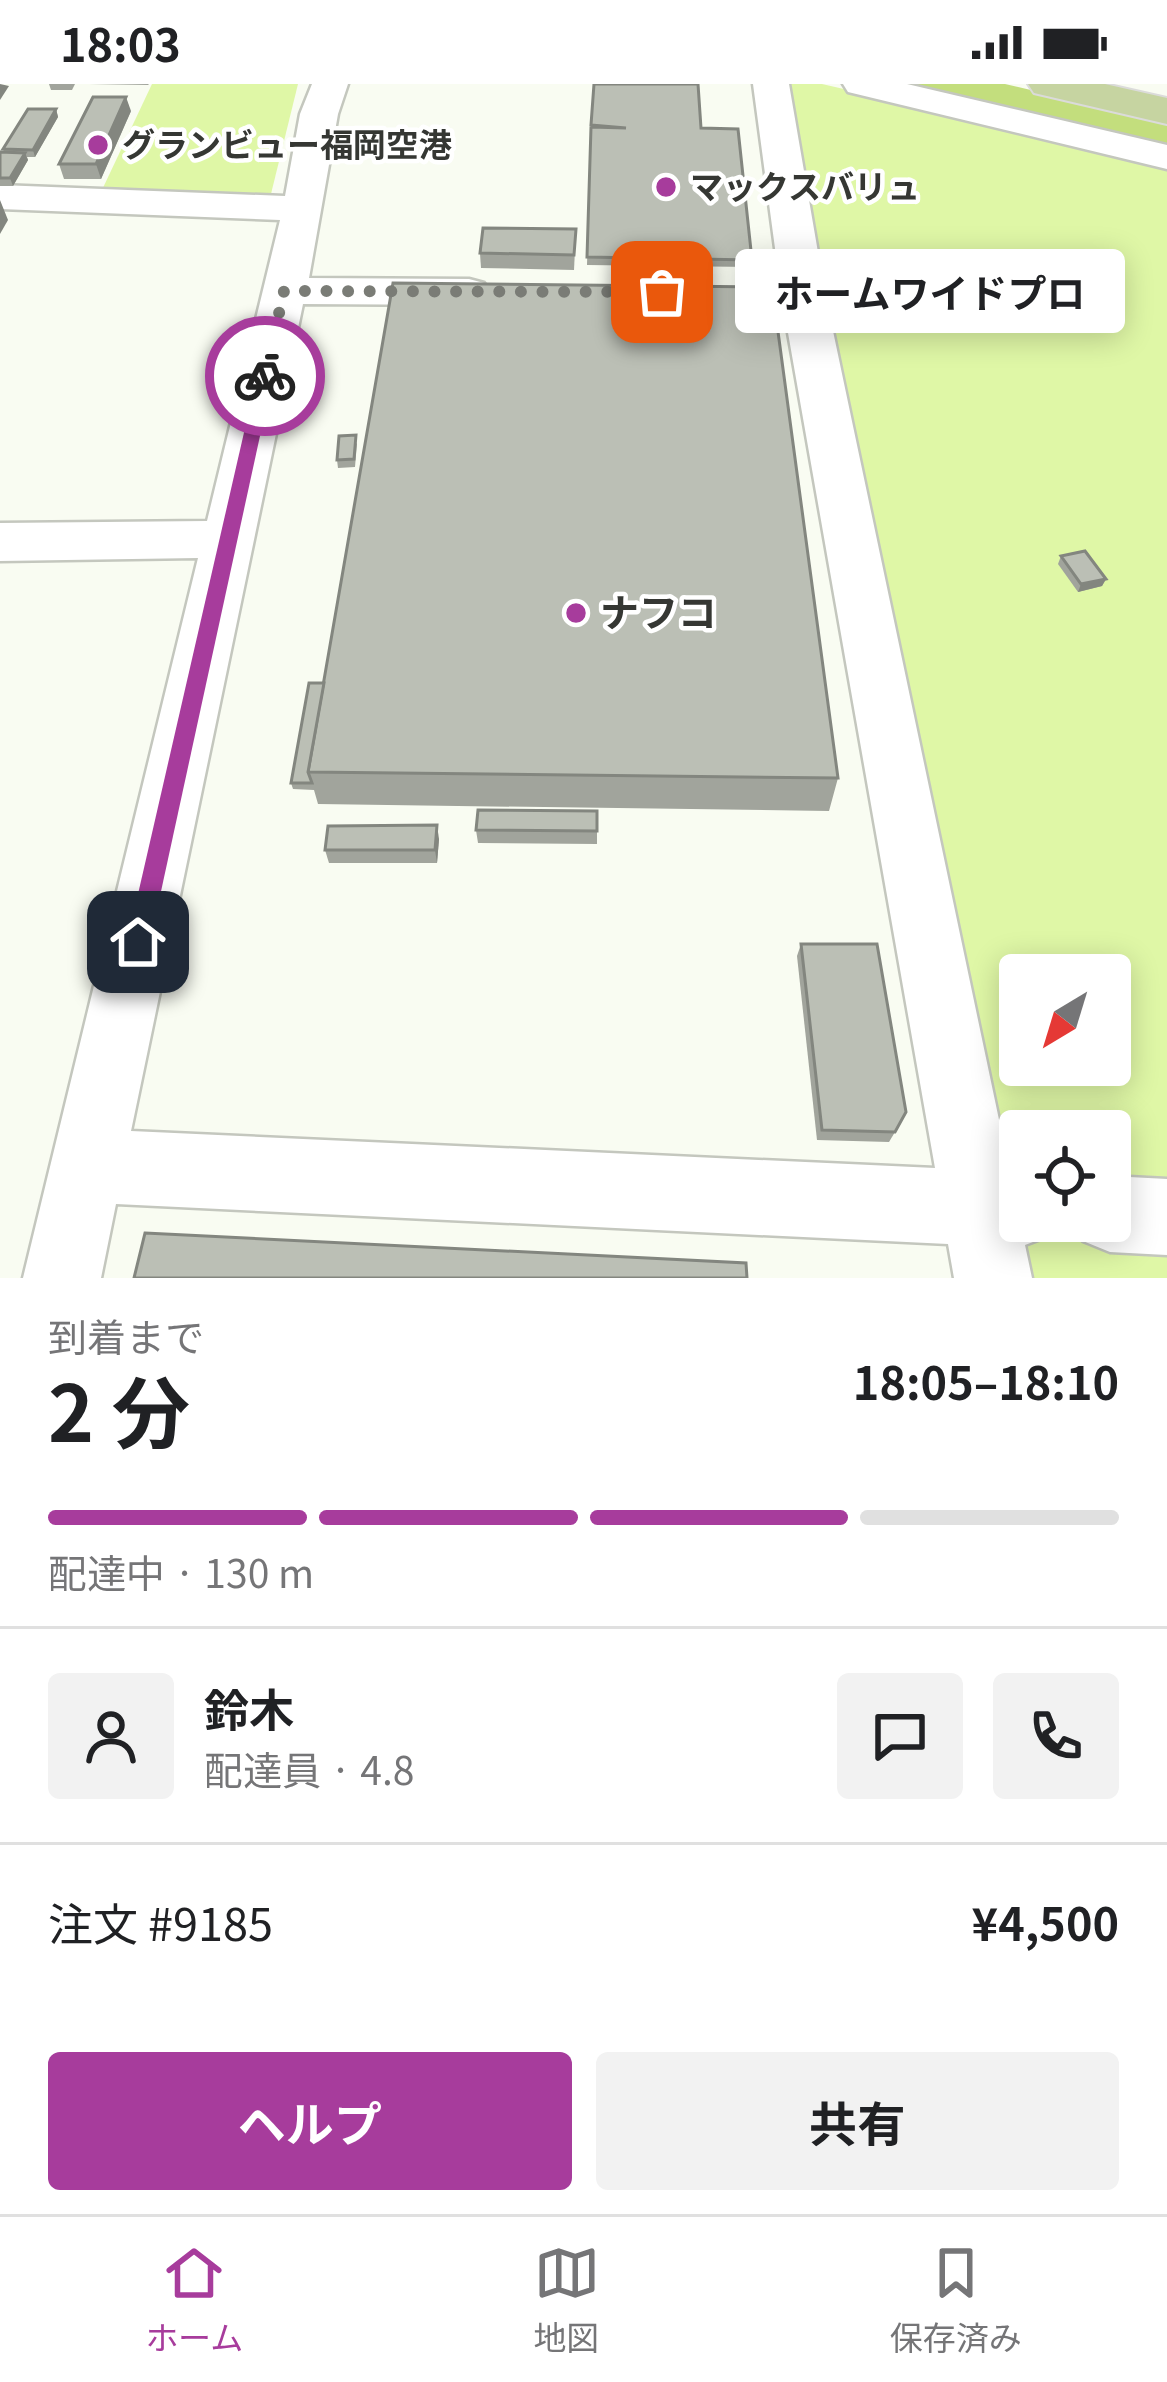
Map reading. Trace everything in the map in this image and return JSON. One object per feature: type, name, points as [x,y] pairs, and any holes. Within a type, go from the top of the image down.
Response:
[{"type":"main road","points":[[1048,84],[1167,111]]},
{"type":"street","points":[[62,1278],[303,209],[319,114],[330,84]]},
{"type":"street","points":[[88,1166],[998,1232],[780,293],[771,84]]},
{"type":"street","points":[[861,84],[1167,157]]},
{"type":"street","points":[[0,197],[303,209]]},
{"type":"street","points":[[284,291],[520,292]]},
{"type":"street","points":[[0,542],[229,539]]},
{"type":"street","points":[[1131,1215],[1167,1217]]},
{"type":"shaded area","points":[[152,84],[298,84],[270,198],[101,192]]},
{"type":"shaded area","points":[[791,84],[822,84],[1167,163],[1167,1187],[1131,1186],[1131,1110],[999,1110],[999,1141],[822,303]]},
{"type":"shaded area","points":[[882,84],[1005,84],[1167,122],[1167,152]]},
{"type":"shaded area","points":[[1018,1242],[1167,1246],[1167,1278],[1024,1278]]},
{"type":"building","points":[[594,84],[698,84],[701,128],[738,129],[752,260],[587,257],[591,127],[626,128],[591,125]]},
{"type":"building","points":[[93,97],[126,97],[96,164],[59,164]]},
{"type":"building","points":[[28,109],[56,109],[33,150],[3,149]]},
{"type":"building","points":[[0,152],[25,153],[10,178],[0,178]]},
{"type":"building","points":[[483,228],[576,229],[574,255],[480,253]]},
{"type":"building","name":"ナフコ","points":[[393,283],[772,287],[838,778],[308,772]]},
{"type":"building","points":[[356,435],[354,459],[337,460],[339,436]]},
{"type":"building","points":[[1085,551],[1106,579],[1081,584],[1061,556]]},
{"type":"building","points":[[309,683],[324,683],[308,772],[312,783],[291,783]]},
{"type":"building","points":[[478,810],[597,811],[597,831],[476,830]]},
{"type":"building","points":[[437,825],[435,850],[325,850],[328,826]]},
{"type":"building","points":[[801,944],[877,944],[906,1112],[895,1132],[822,1130]]},
{"type":"building","points":[[145,1233],[746,1263],[747,1278],[134,1278]]},
{"type":"way so far","points":[[265,376],[284,291],[662,292]]},
{"type":"place","name":"グランビュー福岡空港","points":[[98,145]]},
{"type":"place","name":"マックスバリュ","points":[[666,187]]},
{"type":"place","name":"ホームワイドプロ","points":[[662,292]]},
{"type":"place","name":"ナフコ","points":[[576,613]]},
{"type":"route","points":[[138,942],[265,376]]}]
